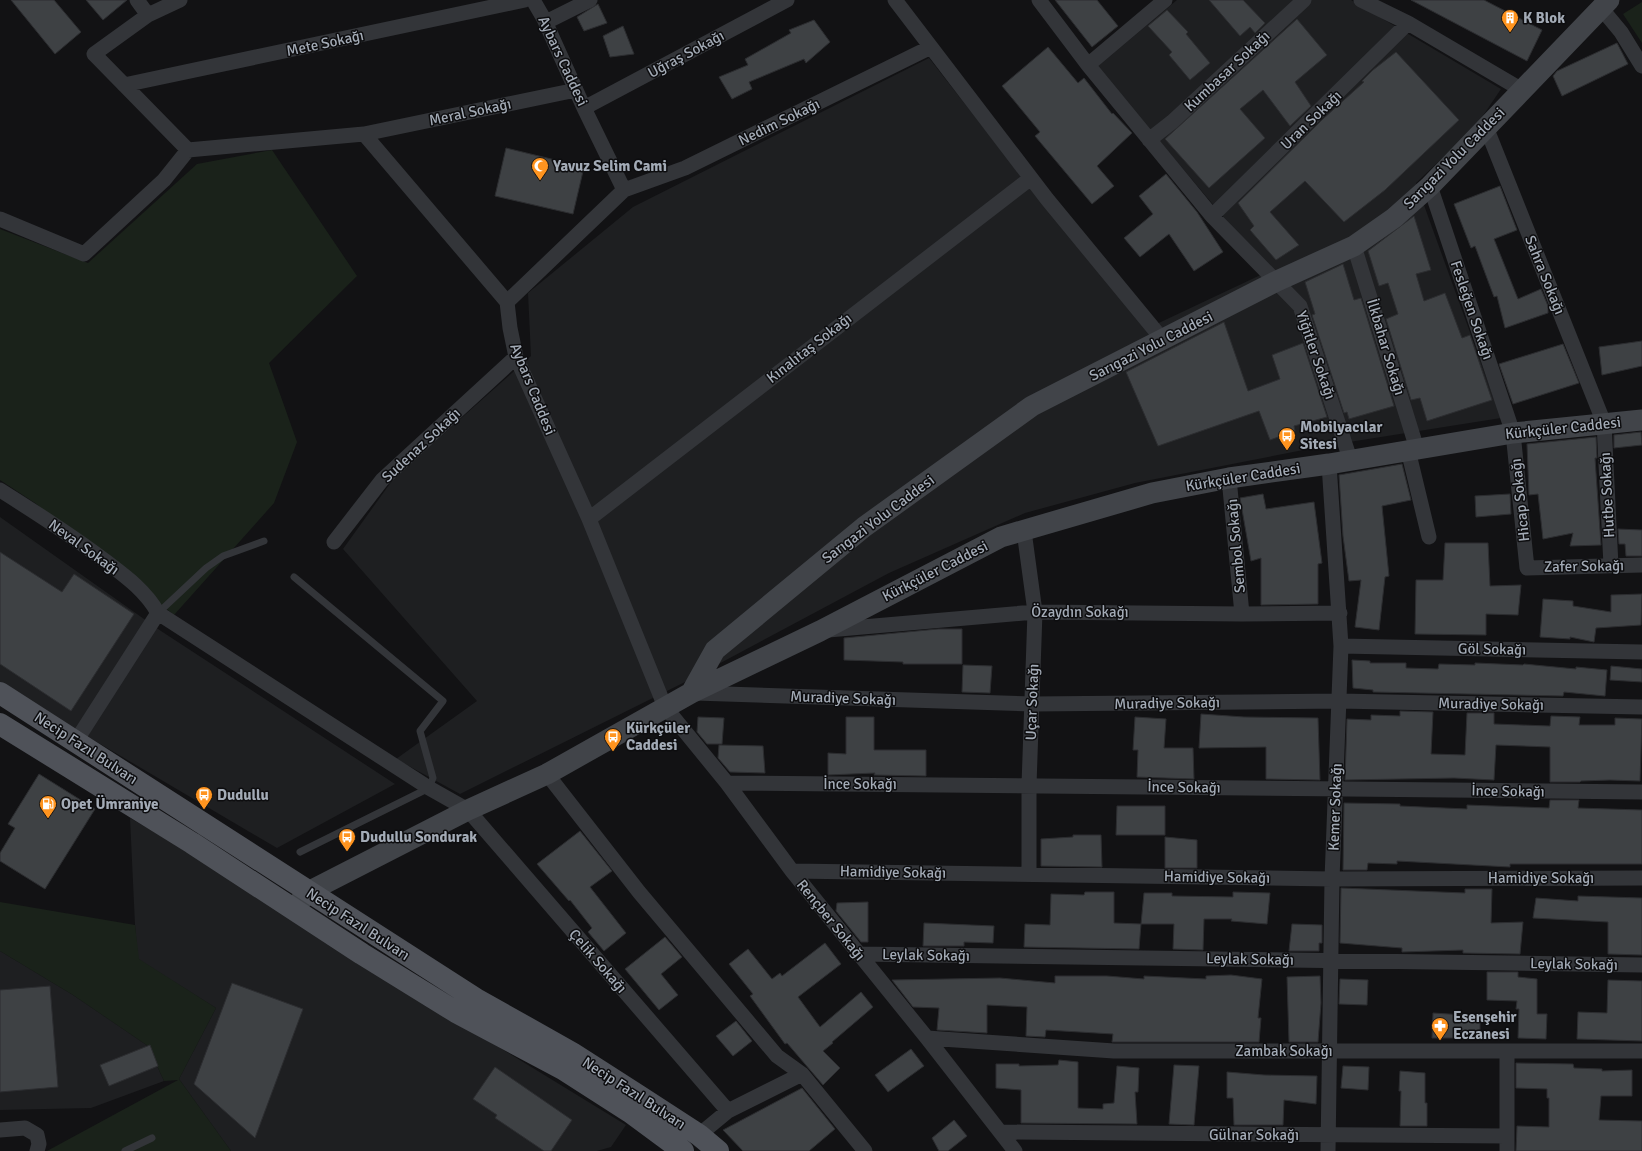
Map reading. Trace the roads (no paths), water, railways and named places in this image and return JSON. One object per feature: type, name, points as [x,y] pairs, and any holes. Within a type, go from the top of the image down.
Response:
[{"type":"main road","name":"Sarıgazi Yolu Caddesi","points":[[691,693],[715,650],[864,527],[1032,406],[1277,281],[1354,246],[1394,218],[1430,186],[1605,4]]},
{"type":"main road","name":"Kürkçüler Caddesi","points":[[294,910],[308,892],[468,810],[547,774],[691,693],[820,631],[1001,537],[1152,493],[1229,478],[1330,464],[1513,433],[1642,420]]},
{"type":"main road","name":"Necip Fazıl Bulvarı","points":[[0,692],[476,999],[572,1053],[699,1135],[718,1151]]},
{"type":"main road","name":"Necip Fazıl Bulvarı","points":[[0,724],[192,843],[294,910],[456,1012],[563,1069],[630,1112],[683,1151]]},
{"type":"street","points":[[136,0],[148,15]]},
{"type":"street","points":[[0,219],[84,254],[164,180],[188,150],[94,54],[148,15],[180,0]]},
{"type":"street","name":"Mete Sokağı","points":[[124,85],[525,0]]},
{"type":"street","name":"Aybars Caddesi","points":[[533,0],[546,22],[584,108],[624,190]]},
{"type":"street","points":[[546,22],[590,0]]},
{"type":"street","name":"Uğraş Sokağı","points":[[584,108],[788,0]]},
{"type":"street","points":[[895,0],[1030,178],[1163,340]]},
{"type":"street","name":"Yiğitler Sokağı","points":[[1039,0],[1088,65],[1212,216],[1300,306],[1350,460]]},
{"type":"street","points":[[1088,65],[1164,0]]},
{"type":"street","name":"Kumbasar Sokağı","points":[[1149,140],[1189,108],[1304,0]]},
{"type":"street","points":[[1361,0],[1408,23],[1522,90]]},
{"type":"street","points":[[1605,4],[1642,66]]},
{"type":"street","name":"Uran Sokağı","points":[[1212,216],[1408,23]]},
{"type":"street","name":"Nedim Sokağı","points":[[624,190],[685,168],[931,47]]},
{"type":"street","name":"Meral Sokağı","points":[[188,150],[364,134],[576,90]]},
{"type":"street","name":"Sahra Sokağı","points":[[1486,127],[1604,423]]},
{"type":"street","points":[[364,134],[507,302],[624,190]]},
{"type":"street","name":"Kınalıtaş Sokağı","points":[[589,519],[1030,178]]},
{"type":"street","name":"Fesleğen Sokağı","points":[[1430,186],[1513,433]]},
{"type":"street","name":"İlkbahar Sokağı","points":[[1354,246],[1413,450],[1429,537]]},
{"type":"street","name":"Aybars Caddesi","points":[[507,302],[510,328],[516,357],[589,519],[665,707]]},
{"type":"street","name":"Sudenaz Sokağı","points":[[334,542],[382,480],[516,357]]},
{"type":"street","name":"Hutbe Sokağı","points":[[1604,423],[1611,566]]},
{"type":"street","name":"Hicap Sokağı","points":[[1513,433],[1527,568]]},
{"type":"street","name":"Kemer Sokağı","points":[[1328,1151],[1328,1052],[1332,879],[1341,646],[1330,464]]},
{"type":"street","name":"Sembol Sokağı","points":[[1229,478],[1242,614]]},
{"type":"street","name":"Neval Sokağı","points":[[0,490],[93,552],[134,584],[152,602],[158,613]]},
{"type":"street","name":"Uçar Sokağı","points":[[1024,531],[1035,612],[1029,785],[1029,874]]},
{"type":"street","name":"Zafer Sokağı","points":[[1527,568],[1642,565]]},
{"type":"street","name":"Özaydın Sokağı","points":[[820,631],[1035,612],[1242,614],[1340,613]]},
{"type":"street","points":[[76,741],[158,613]]},
{"type":"street","name":"Çelik Sokağı","points":[[158,613],[429,788],[468,810],[728,1111]]},
{"type":"street","name":"Göl Sokağı","points":[[1341,646],[1642,652]]},
{"type":"street","name":"Muradiye Sokağı","points":[[691,693],[1033,704],[1339,701],[1642,707]]},
{"type":"street","name":"Rençber Sokağı","points":[[665,707],[727,783],[792,871],[927,1038],[1001,1132],[1014,1151]]},
{"type":"street","points":[[547,774],[639,892],[772,1050],[802,1074],[865,1151]]},
{"type":"street","name":"İnce Sokağı","points":[[727,783],[1642,792]]},
{"type":"street","name":"Hamidiye Sokağı","points":[[792,871],[1332,879],[1642,878]]},
{"type":"street","name":"Leylak Sokağı","points":[[858,954],[1642,965]]},
{"type":"street","name":"Zambak Sokağı","points":[[927,1038],[1114,1051],[1642,1051]]},
{"type":"street","points":[[1507,1051],[1507,1151]]},
{"type":"street","points":[[699,1135],[728,1111],[802,1074]]},
{"type":"street","points":[[0,1130],[25,1128],[37,1135],[39,1144],[37,1151]]},
{"type":"street","name":"Gülnar Sokağı","points":[[1001,1132],[1508,1136]]},
{"type":"lane","points":[[158,613],[206,568],[223,556],[264,541]]},
{"type":"lane","points":[[294,577],[443,701],[420,731],[433,778],[429,788],[300,852]]},
{"type":"lane","points":[[125,1151],[152,1138]]},
{"type":"place","name":"K Blok","points":[[1510,33]]},
{"type":"place","name":"Yavuz Selim Cami","points":[[540,181]]},
{"type":"place","name":"Mobilyacılar Sitesi","points":[[1287,451]]},
{"type":"place","name":"Kürkçüler Caddesi","points":[[613,752]]},
{"type":"place","name":"Dudullu","points":[[204,810]]},
{"type":"place","name":"Opet Ümraniye","points":[[48,819]]},
{"type":"place","name":"Dudullu Sondurak","points":[[347,852]]},
{"type":"place","name":"Esenşehir Eczanesi","points":[[1440,1041]]}]
